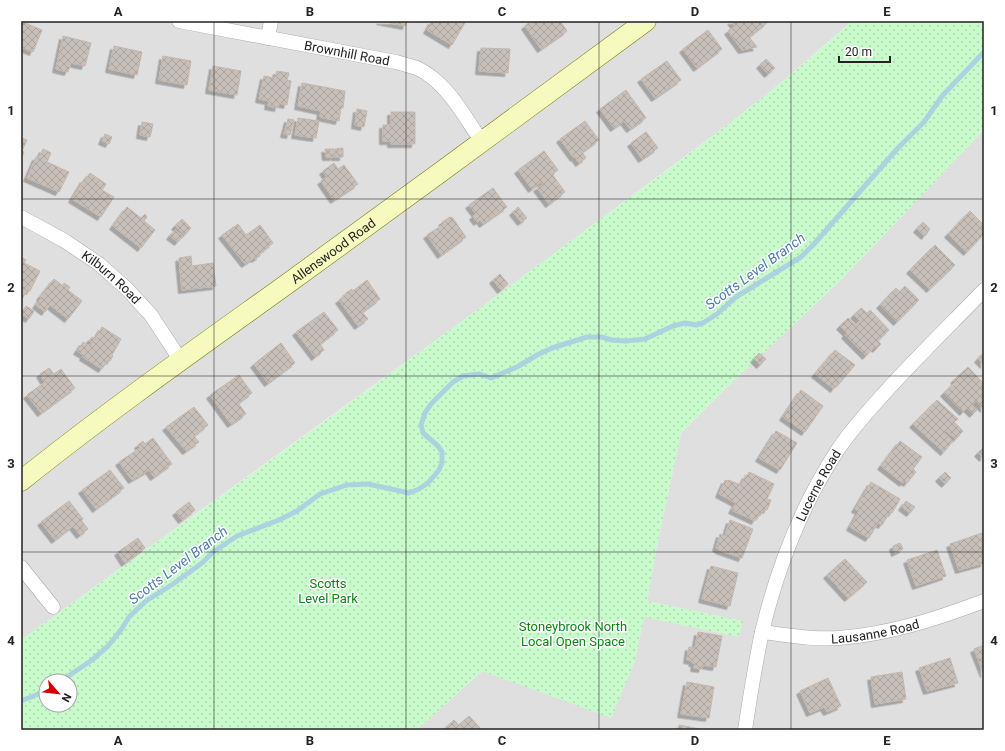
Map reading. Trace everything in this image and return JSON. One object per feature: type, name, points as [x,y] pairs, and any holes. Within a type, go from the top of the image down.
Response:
[{"type":"street","name":"Brownhill Road","points":[[179,21],[396,62],[417,68],[433,78],[447,92],[482,142]]},
{"type":"street","points":[[268,38],[271,21]]},
{"type":"street","name":"Allenswood Road","points":[[21,482],[45,462],[181,360],[646,21]]},
{"type":"street","name":"Kilburn Road","points":[[21,217],[65,241],[99,264],[127,289],[151,315],[181,360]]},
{"type":"street","name":"Lucerne Road","points":[[744,730],[762,632],[780,571],[798,524],[815,489],[838,451],[868,411],[904,371],[984,290]]},
{"type":"street","points":[[21,567],[53,607]]},
{"type":"street","name":"Lausanne Road","points":[[762,632],[810,637],[838,638],[873,634],[915,625],[984,601]]},
{"type":"shaded area","points":[[21,21],[852,21],[783,81],[734,120],[494,298],[21,640]]},
{"type":"shaded area","points":[[984,130],[984,730],[417,730],[482,671],[634,664],[644,617],[742,621],[647,601],[657,545],[681,433],[722,392],[841,280]]},
{"type":"green space","name":"Scotts Level Park","points":[[852,21],[984,21],[984,130],[841,280],[722,392],[681,433],[657,545],[647,601],[743,621],[739,637],[644,617],[634,664],[611,718],[482,671],[417,730],[21,730],[21,640],[490,301],[745,112]]},
{"type":"building","points":[[21,21],[42,30],[33,52],[21,47]]},
{"type":"building","points":[[380,21],[407,21],[406,26]]},
{"type":"building","points":[[432,21],[466,21],[452,45],[427,30]]},
{"type":"building","points":[[531,21],[560,21],[567,31],[541,49],[525,26]]},
{"type":"building","points":[[731,21],[768,22],[749,37],[757,47],[742,50],[728,31],[735,26]]},
{"type":"building","points":[[708,30],[722,49],[697,68],[683,49]]},
{"type":"building","points":[[63,36],[91,43],[85,66],[71,63],[68,72],[56,69]]},
{"type":"building","points":[[114,46],[142,52],[137,75],[109,69]]},
{"type":"building","points":[[481,48],[510,49],[508,73],[479,71]]},
{"type":"building","points":[[163,56],[191,61],[187,85],[159,80]]},
{"type":"building","points":[[766,59],[775,68],[768,74],[760,65]]},
{"type":"building","points":[[667,61],[681,80],[655,98],[641,79]]},
{"type":"building","points":[[213,66],[241,71],[237,95],[209,90]]},
{"type":"building","points":[[277,71],[289,73],[287,80],[291,81],[287,105],[279,103],[278,108],[268,106],[269,101],[259,99],[264,76],[275,78]]},
{"type":"building","points":[[302,83],[345,91],[343,108],[341,108],[339,121],[320,117],[321,111],[298,106]]},
{"type":"building","points":[[626,90],[646,118],[630,129],[624,121],[614,128],[600,109]]},
{"type":"building","points":[[357,109],[367,111],[364,127],[355,125]]},
{"type":"building","points":[[391,112],[415,112],[415,144],[391,144],[391,141],[383,141],[383,125],[391,125]]},
{"type":"building","points":[[298,118],[319,121],[316,138],[295,135]]},
{"type":"building","points":[[288,119],[294,120],[290,135],[284,134]]},
{"type":"building","points":[[585,121],[599,140],[582,152],[586,158],[579,163],[560,139]]},
{"type":"building","points":[[142,122],[153,124],[150,137],[140,135]]},
{"type":"building","points":[[646,132],[658,148],[642,159],[631,143]]},
{"type":"building","points":[[105,134],[112,137],[109,144],[102,141]]},
{"type":"building","points":[[21,138],[27,140],[22,151],[24,152],[21,160]]},
{"type":"building","points":[[343,148],[343,157],[335,157],[335,149]]},
{"type":"building","points":[[43,149],[51,153],[47,162],[69,172],[59,192],[27,178],[36,157],[39,157]]},
{"type":"building","points":[[325,149],[334,149],[334,157],[326,157]]},
{"type":"building","points":[[544,151],[558,170],[552,174],[565,192],[549,204],[537,188],[542,185],[541,182],[532,189],[518,170]]},
{"type":"building","points":[[334,163],[338,169],[344,165],[358,184],[334,200],[321,181],[327,177],[323,171]]},
{"type":"building","points":[[90,173],[106,184],[102,190],[114,197],[101,217],[72,199],[84,179],[85,180]]},
{"type":"building","points":[[493,188],[507,207],[483,224],[480,220],[477,222],[473,216],[476,214],[469,205]]},
{"type":"building","points":[[127,207],[141,218],[145,214],[147,217],[144,221],[155,230],[141,248],[113,226]]},
{"type":"building","points":[[518,207],[527,218],[521,222],[513,212]]},
{"type":"building","points":[[970,211],[984,225],[984,234],[967,252],[948,234]]},
{"type":"building","points":[[452,217],[466,237],[441,255],[427,235],[444,224],[442,222]]},
{"type":"building","points":[[182,219],[191,228],[185,235],[175,226]]},
{"type":"building","points":[[923,222],[930,229],[925,236],[917,229]]},
{"type":"building","points":[[238,224],[246,235],[260,225],[273,243],[259,254],[260,256],[245,264],[222,235]]},
{"type":"building","points":[[175,230],[183,236],[178,242],[170,236]]},
{"type":"building","points":[[935,245],[955,265],[930,289],[910,270]]},
{"type":"building","points":[[191,256],[192,266],[213,263],[216,286],[182,290],[179,258]]},
{"type":"building","points":[[21,257],[26,260],[24,263],[40,271],[30,291],[27,290],[21,301]]},
{"type":"building","points":[[500,274],[508,284],[501,290],[493,280]]},
{"type":"building","points":[[54,279],[63,286],[64,283],[70,287],[68,290],[82,301],[68,319],[50,305],[45,312],[36,305],[41,298],[40,297]]},
{"type":"building","points":[[367,280],[380,299],[362,312],[368,319],[358,326],[339,300],[347,294],[346,293],[352,289],[353,291]]},
{"type":"building","points":[[905,286],[919,300],[897,322],[880,305],[896,288],[900,292]]},
{"type":"building","points":[[26,306],[34,311],[29,319],[21,314]]},
{"type":"building","points":[[861,308],[867,313],[870,310],[889,330],[878,341],[881,344],[876,349],[874,347],[866,356],[845,335],[847,333],[840,326],[848,318],[855,325],[860,321],[854,315]]},
{"type":"building","points":[[324,312],[338,330],[320,344],[324,350],[315,357],[296,332]]},
{"type":"building","points":[[102,327],[121,339],[110,361],[108,360],[102,369],[83,357],[84,355],[77,351],[83,342],[90,346],[92,342],[89,341],[92,337],[95,339]]},
{"type":"building","points":[[281,343],[295,363],[268,383],[254,364]]},
{"type":"building","points":[[835,350],[855,365],[834,389],[815,374]]},
{"type":"building","points":[[984,352],[984,365],[978,359]]},
{"type":"building","points":[[759,353],[766,359],[760,365],[754,359]]},
{"type":"building","points":[[968,367],[984,384],[984,409],[976,401],[972,405],[977,410],[973,414],[967,408],[963,412],[944,393],[956,381],[954,380]]},
{"type":"building","points":[[49,368],[54,374],[61,369],[75,388],[41,413],[27,395],[45,382],[40,374]]},
{"type":"building","points":[[239,375],[252,393],[238,403],[246,414],[231,424],[210,395]]},
{"type":"building","points":[[801,390],[823,406],[805,432],[783,417]]},
{"type":"building","points":[[937,400],[958,419],[954,422],[963,431],[956,439],[946,431],[944,433],[953,441],[944,452],[913,424]]},
{"type":"building","points":[[194,407],[208,425],[194,436],[199,442],[186,451],[166,427]]},
{"type":"building","points":[[776,431],[797,443],[780,470],[759,458]]},
{"type":"building","points":[[153,438],[172,464],[154,477],[149,470],[132,480],[119,462],[140,448],[138,445],[143,441],[145,444]]},
{"type":"building","points":[[900,441],[922,457],[913,469],[916,472],[907,483],[904,481],[903,483],[881,466]]},
{"type":"building","points":[[984,447],[984,457],[983,458],[978,453]]},
{"type":"building","points":[[110,470],[124,488],[96,509],[82,490]]},
{"type":"building","points":[[749,472],[774,484],[767,499],[771,500],[767,510],[764,509],[755,521],[732,510],[736,503],[719,494],[725,480],[741,485]]},
{"type":"building","points":[[945,472],[951,478],[945,484],[939,478]]},
{"type":"building","points":[[871,482],[900,499],[892,513],[890,512],[882,525],[878,523],[869,538],[850,527],[859,511],[855,509]]},
{"type":"building","points":[[69,501],[83,519],[81,520],[88,529],[80,535],[73,526],[55,540],[41,522]]},
{"type":"building","points":[[906,501],[915,507],[910,513],[902,507]]},
{"type":"building","points":[[189,502],[195,510],[182,520],[176,512]]},
{"type":"building","points":[[730,520],[753,529],[742,558],[716,548],[720,534],[725,536]]},
{"type":"building","points":[[982,533],[984,538],[984,563],[959,570],[950,544]]},
{"type":"building","points":[[138,538],[145,548],[125,563],[118,552]]},
{"type":"building","points":[[900,543],[903,549],[895,553],[893,546]]},
{"type":"building","points":[[937,550],[946,576],[916,586],[907,560]]},
{"type":"building","points":[[845,559],[867,582],[848,598],[827,575]]},
{"type":"building","points":[[711,566],[738,573],[730,606],[702,599]]},
{"type":"building","points":[[698,632],[722,636],[716,667],[703,665],[702,669],[694,668],[695,663],[687,660],[689,647],[695,648]]},
{"type":"building","points":[[984,645],[984,674],[974,649]]},
{"type":"building","points":[[950,658],[958,683],[927,691],[919,668]]},
{"type":"building","points":[[902,672],[906,699],[875,704],[871,677]]},
{"type":"building","points":[[828,678],[841,706],[827,712],[824,707],[810,713],[800,691]]},
{"type":"building","points":[[687,682],[714,687],[709,718],[681,714]]},
{"type":"building","points":[[469,716],[482,730],[443,730],[454,720],[459,725]]},
{"type":"building","points":[[679,725],[705,730],[678,730]]},
{"type":"waterway","name":"Scotts Level Branch","points":[[73,673],[92,660],[108,646],[129,617],[146,601],[173,584],[202,563],[213,552],[237,536],[279,520],[297,511],[320,494],[347,485],[368,484],[409,493],[428,483],[439,470],[442,463],[442,452],[438,446],[423,433],[421,425],[425,413],[431,404],[453,382],[463,376],[479,374],[491,378],[517,367],[552,348],[587,337],[601,337],[612,340],[626,341],[645,339],[673,326],[685,323],[696,325],[703,323],[717,314],[736,297],[801,257],[898,148],[924,122],[943,95],[984,52]]},
{"type":"waterway","name":"Scotts Level Branch","points":[[21,701],[38,694]]},
{"type":"park label","name":"Stoneybrook North Local Open Space","points":[[573,634]]}]
